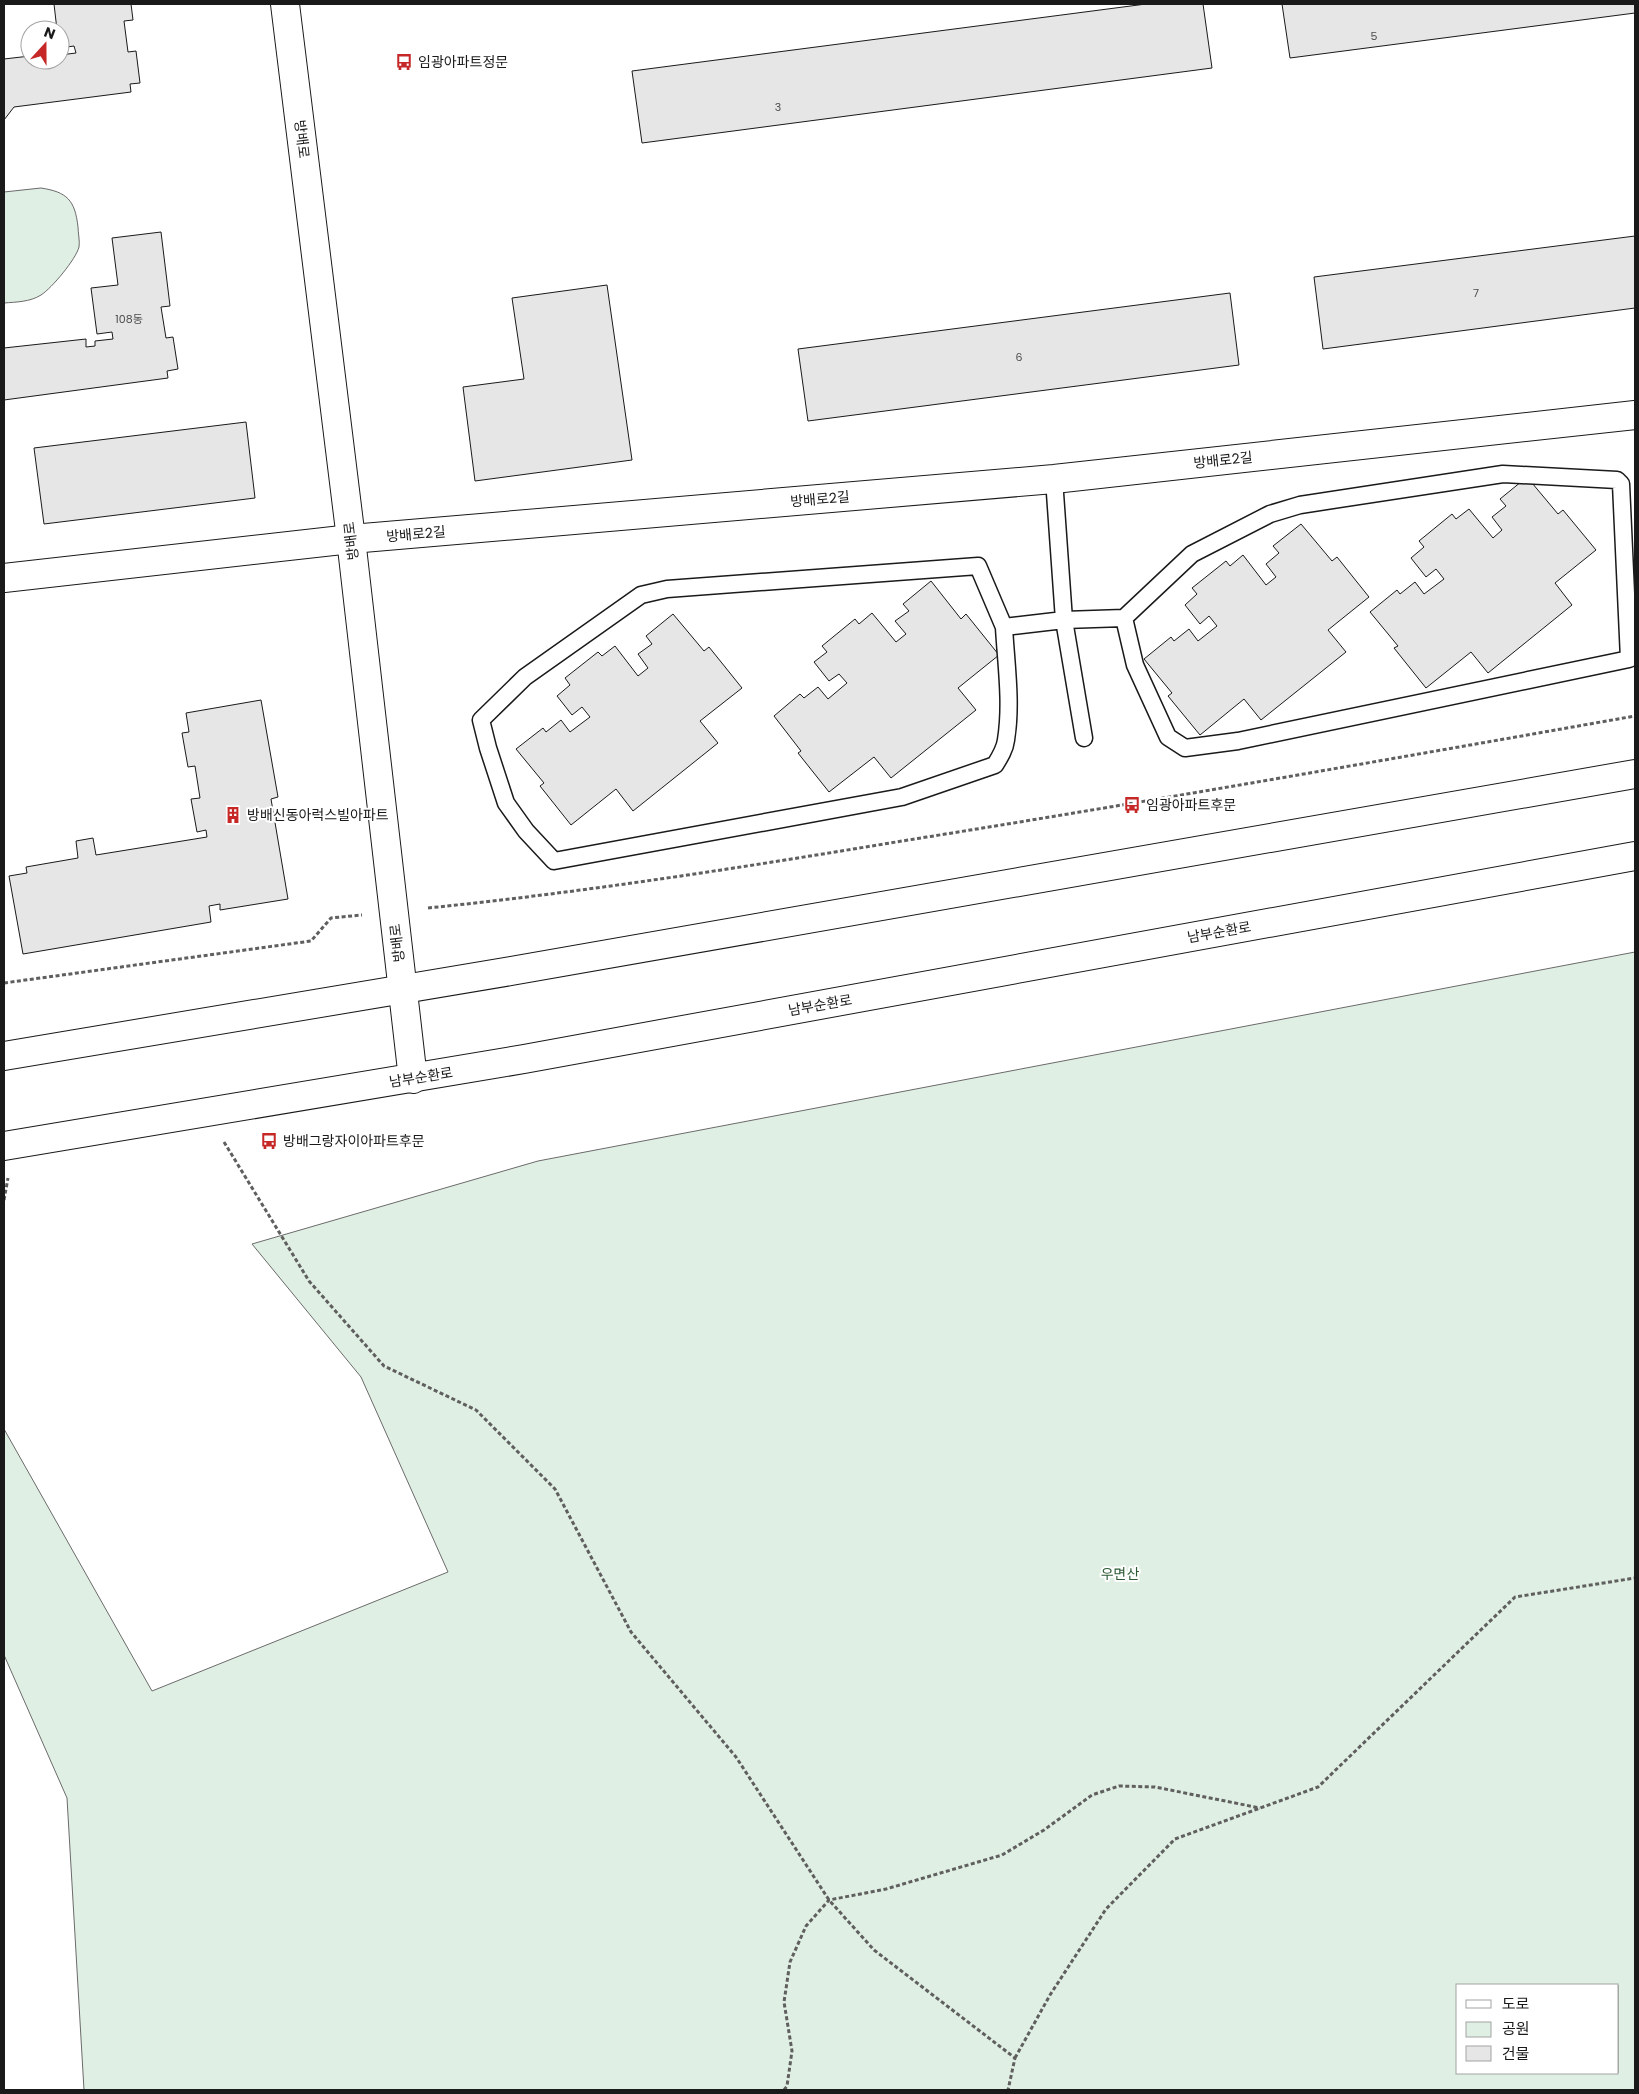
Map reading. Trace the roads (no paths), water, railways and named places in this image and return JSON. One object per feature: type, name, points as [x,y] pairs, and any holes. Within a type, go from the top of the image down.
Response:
[{"type":"main road","name":"방배로","points":[[285,4],[351,539],[413,1079]]},
{"type":"main road","name":"방배로2길","points":[[4,578],[351,539],[1054,479],[1635,415]]},
{"type":"main road","points":[[4,1056],[403,989],[1635,774]]},
{"type":"main road","name":"남부순환로","points":[[4,1146],[346,1088],[413,1079],[1635,856]]},
{"type":"lane","points":[[1004,627],[1064,620],[1124,618],[1192,554],[1270,514],[1300,505],[1503,474],[1617,480],[1621,484],[1630,658],[1238,741],[1185,748],[1168,737],[1135,665],[1124,618]]},
{"type":"lane","points":[[1054,479],[1064,620],[1084,738]]},
{"type":"lane","points":[[978,566],[1004,627],[1008,699],[1006,741],[1002,754],[995,764],[902,797],[554,861],[526,832],[506,803],[481,720],[525,678],[641,594],[667,590],[978,566]]},
{"type":"place","name":"임광아파트정문","points":[[404,62]]},
{"type":"place","name":"임광아파트후문","points":[[1132,805]]},
{"type":"place","name":"방배신동아럭스빌아파트","points":[[233,815]]},
{"type":"place","name":"방배그랑자이아파트후문","points":[[269,1141]]},
{"type":"park label","name":"우면산","points":[[1120,1574]]}]
